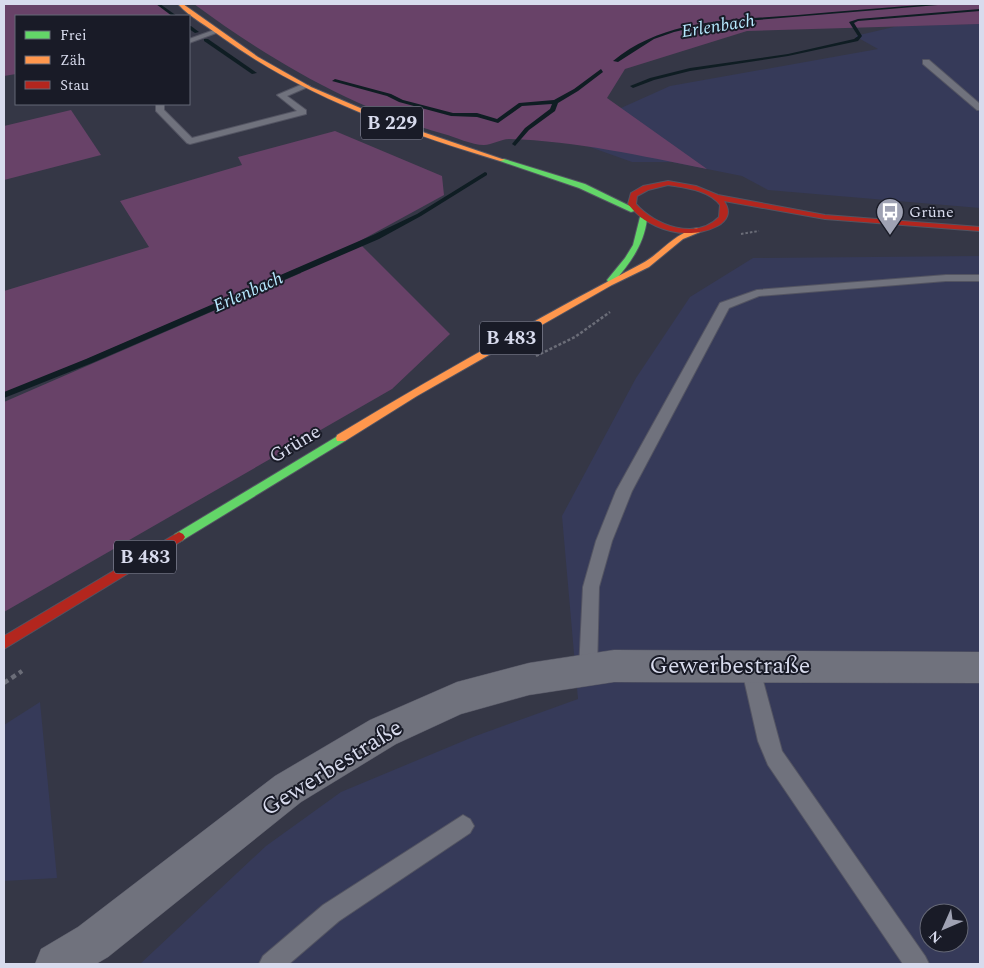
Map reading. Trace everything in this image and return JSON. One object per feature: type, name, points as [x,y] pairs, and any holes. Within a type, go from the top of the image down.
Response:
[{"type":"main road","name":"B 229","points":[[180,4],[264,63],[306,86],[356,109],[421,134],[539,170],[634,210]]},
{"type":"main road","name":"B 229","points":[[539,170],[595,180]]},
{"type":"main road","points":[[632,186],[668,183],[700,188],[716,197],[722,203],[725,210],[718,222]]},
{"type":"main road","points":[[649,186],[634,196],[632,205],[634,210],[643,219],[668,229],[697,230]]},
{"type":"main road","points":[[716,197],[825,217],[980,229]]},
{"type":"main road","points":[[775,219],[825,217]]},
{"type":"main road","name":"Grüne","points":[[608,283],[619,271],[639,242],[644,228],[643,219]]},
{"type":"main road","name":"Grüne","points":[[4,643],[413,394],[608,283],[646,265],[680,237],[718,222],[735,220]]},
{"type":"street","name":"Gewerbestraße","points":[[56,964],[93,942],[288,790],[383,732],[457,699],[529,679],[614,666],[980,668]]},
{"type":"lane","points":[[190,41],[217,31]]},
{"type":"lane","points":[[926,62],[980,108]]},
{"type":"lane","points":[[160,105],[160,111],[190,141],[303,112],[280,95],[306,86]]},
{"type":"lane","points":[[588,670],[591,588],[604,541],[624,491],[724,306],[757,293],[946,278],[980,278]]},
{"type":"lane","points":[[750,666],[768,741],[775,758],[916,964]]},
{"type":"lane","points":[[271,964],[331,913],[463,826]]},
{"type":"shaded area","points":[[4,4],[158,4],[172,15],[15,15],[15,74],[4,76]]},
{"type":"shaded area","points":[[194,4],[980,4],[980,24],[747,31],[625,69],[607,98],[707,169],[609,150],[534,140],[509,139],[484,145],[464,141],[377,111],[313,80],[252,44]]},
{"type":"shaded area","points":[[980,24],[980,208],[768,190],[742,176],[672,162],[632,162],[562,137],[670,86],[878,49],[855,36],[898,26]]},
{"type":"shaded area","points":[[71,110],[101,155],[4,180],[4,126]]},
{"type":"shaded area","points":[[335,131],[442,176],[444,195],[358,242],[450,334],[392,389],[4,612],[4,402],[301,273],[298,268],[4,395],[4,291],[149,247],[120,201],[242,165],[238,157]]},
{"type":"shaded area","points":[[980,256],[980,964],[140,964],[266,846],[341,792],[473,737],[578,699],[562,516],[636,378],[690,297],[753,258]]},
{"type":"shaded area","points":[[40,702],[57,878],[4,881],[4,725]]},
{"type":"waterway","points":[[158,4],[174,15]]},
{"type":"waterway","name":"Erlenbach","points":[[616,61],[652,38],[709,23],[948,4]]},
{"type":"waterway","points":[[633,86],[652,79],[690,70],[788,55],[856,40],[860,36],[851,22],[858,20],[980,10]]},
{"type":"waterway","points":[[190,28],[197,32]]},
{"type":"waterway","points":[[206,40],[254,73]]},
{"type":"waterway","name":"Erlenbach","points":[[555,102],[576,90],[601,71]]},
{"type":"waterway","points":[[335,81],[453,115],[477,115],[498,121],[521,104],[555,102]]},
{"type":"waterway","name":"Erlenbach","points":[[515,144],[527,129],[553,110],[555,102]]},
{"type":"waterway","name":"Erlenbach","points":[[4,395],[89,361],[376,237],[419,215],[485,174]]},
{"type":"traffic: fast","points":[[502,160],[582,186],[634,210]]},
{"type":"traffic: fast","points":[[611,280],[637,245],[643,219]]},
{"type":"traffic: fast","points":[[179,537],[341,438]]},
{"type":"traffic: slow","points":[[180,4],[256,58],[309,88],[390,123],[502,160]]},
{"type":"traffic: slow","points":[[341,438],[413,394],[609,283],[646,265],[680,237],[697,230]]},
{"type":"traffic: jam","points":[[668,183],[703,190],[712,194],[723,205],[723,218],[709,228],[685,231],[672,229],[649,220],[632,204],[634,195],[646,188],[668,183]]},
{"type":"traffic: jam","points":[[716,197],[825,217],[980,229]]},
{"type":"traffic: jam","points":[[4,643],[179,537]]},
{"type":"place","name":"Grüne","points":[[890,236]]}]
